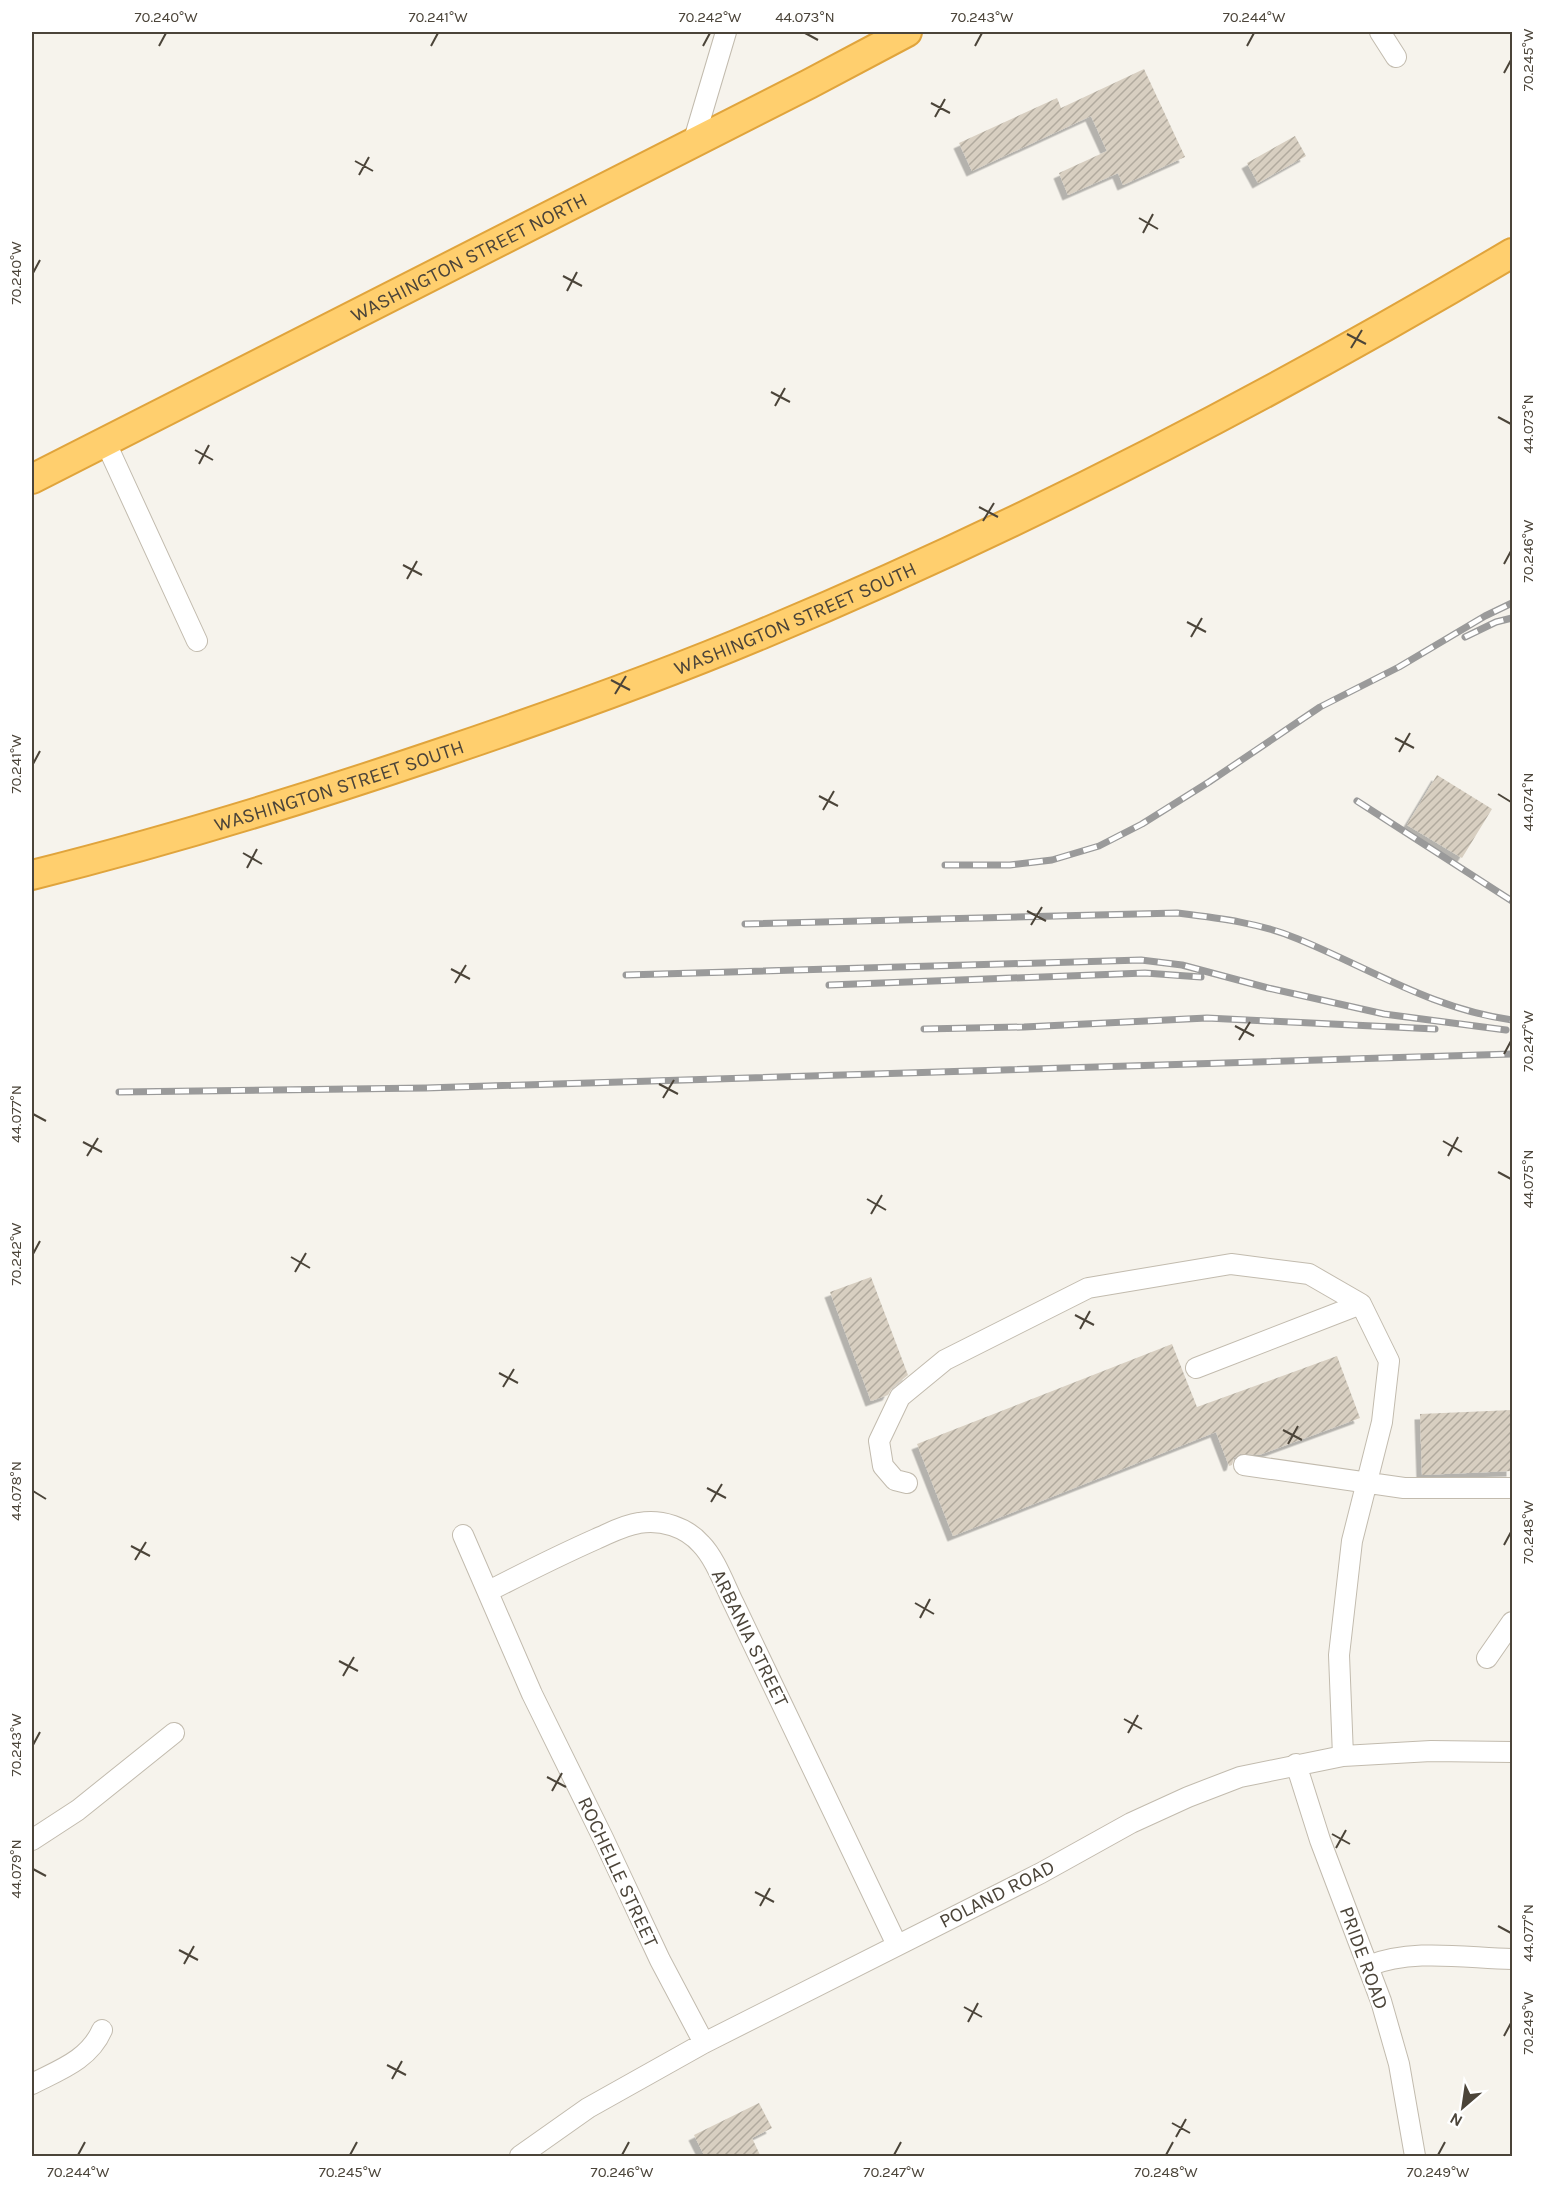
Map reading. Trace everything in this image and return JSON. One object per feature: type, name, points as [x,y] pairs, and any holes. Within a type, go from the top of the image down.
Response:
[{"type":"highway","name":"WASHINGTON STREET NORTH","points":[[32,478],[907,32]]},
{"type":"highway","name":"WASHINGTON STREET SOUTH","points":[[32,875],[184,835],[338,788],[519,726],[761,635],[937,557],[1091,483],[1268,391],[1512,253]]},
{"type":"street","points":[[693,143],[726,32]]},
{"type":"street","points":[[1380,32],[1396,57]]},
{"type":"street","points":[[105,441],[197,641]]},
{"type":"street","points":[[907,1483],[895,1480],[883,1466],[879,1441],[900,1396],[945,1360],[1088,1288],[1231,1264],[1309,1274],[1361,1304],[1389,1361],[1382,1422],[1352,1541],[1339,1655],[1344,1756]]},
{"type":"street","points":[[1196,1368],[1361,1304]]},
{"type":"street","points":[[1244,1465],[1404,1488],[1512,1488]]},
{"type":"street","name":"ARBANIA STREET","points":[[489,1591],[568,1551],[626,1526],[646,1522],[665,1523],[689,1533],[708,1553],[734,1604],[897,1945]]},
{"type":"street","name":"ROCHELLE STREET","points":[[463,1535],[532,1694],[660,1960],[704,2043]]},
{"type":"street","points":[[1487,1658],[1512,1622]]},
{"type":"street","points":[[32,1840],[78,1810],[174,1733]]},
{"type":"street","name":"POLAND ROAD","points":[[520,2157],[588,2108],[704,2043],[1041,1873],[1131,1823],[1188,1797],[1240,1777],[1344,1756],[1431,1751],[1512,1752]]},
{"type":"street","name":"PRIDE ROAD","points":[[1296,1764],[1320,1840],[1381,2001],[1399,2064],[1415,2157]]},
{"type":"street","points":[[1368,1966],[1393,1958],[1410,1956],[1512,1959]]},
{"type":"street","points":[[32,2084],[84,2056],[96,2043],[102,2030]]},
{"type":"building","points":[[1144,69],[1185,157],[1123,185],[1118,173],[1068,195],[1059,173],[1107,151],[1091,116],[972,171],[959,143],[1057,98],[1061,108]]},
{"type":"building","points":[[1295,136],[1306,156],[1258,183],[1247,163]]},
{"type":"building","points":[[1437,775],[1492,809],[1462,858],[1407,825]]},
{"type":"building","points":[[871,1277],[908,1375],[892,1388],[888,1395],[871,1401],[830,1292]]},
{"type":"building","points":[[1172,1344],[1197,1407],[1337,1356],[1360,1418],[1259,1455],[1240,1454],[1229,1466],[1216,1432],[953,1536],[917,1444]]},
{"type":"building","points":[[1512,1410],[1512,1471],[1422,1475],[1420,1414]]},
{"type":"building","points":[[759,2103],[772,2128],[752,2138],[761,2157],[705,2157],[694,2135]]},
{"type":"railway","points":[[945,865],[1010,865],[1052,860],[1099,846],[1142,824],[1209,782],[1320,707],[1399,667],[1485,616],[1512,603]]},
{"type":"railway","points":[[1465,637],[1496,622],[1512,618]]},
{"type":"railway","points":[[1357,801],[1512,901]]},
{"type":"railway","points":[[745,924],[1177,913],[1239,922],[1284,933],[1429,997],[1483,1015],[1512,1020]]},
{"type":"railway","points":[[626,975],[1141,960],[1182,965],[1268,988],[1384,1014],[1506,1030]]},
{"type":"railway","points":[[829,985],[1145,973],[1201,977]]},
{"type":"railway","points":[[924,1029],[1024,1027],[1207,1018],[1435,1029]]},
{"type":"railway","points":[[119,1092],[426,1088],[1512,1054]]}]
